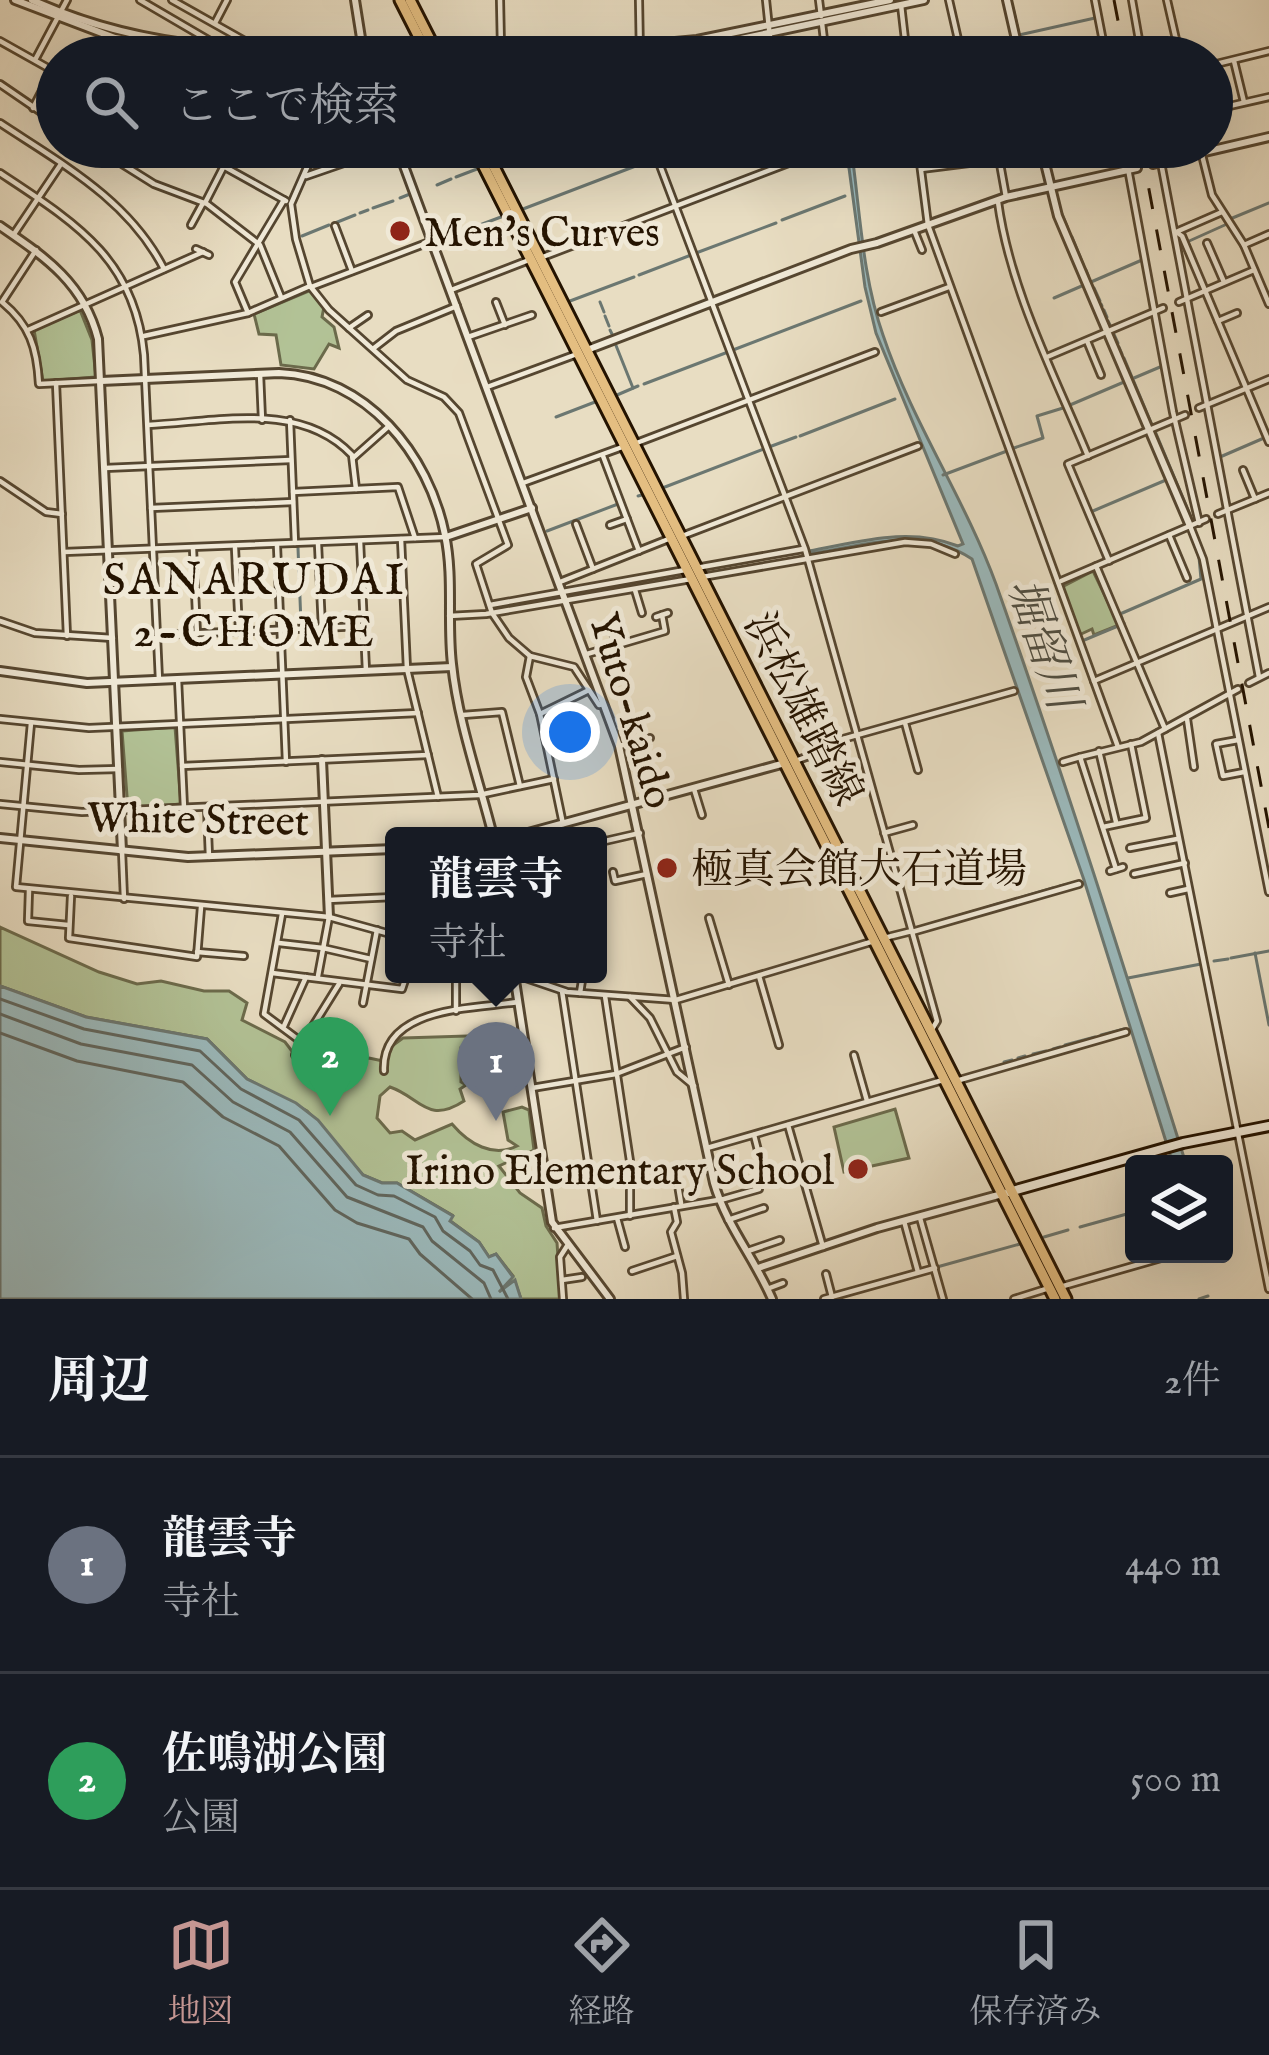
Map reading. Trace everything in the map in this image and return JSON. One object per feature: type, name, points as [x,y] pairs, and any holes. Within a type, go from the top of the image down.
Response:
[{"type":"main road","points":[[400,0],[421,36]]},
{"type":"main road","points":[[410,0],[425,36]]},
{"type":"main road","name":"浜松雄踏線","points":[[485,168],[630,445],[1055,1291],[1066,1299]]},
{"type":"main road","name":"浜松雄踏線","points":[[494,168],[535,259]]},
{"type":"main road","name":"浜松雄踏線","points":[[880,939],[931,1030],[951,1080]]},
{"type":"main road","points":[[1007,1193],[1164,1148],[1269,1126]]},
{"type":"street","points":[[15,0],[110,36]]},
{"type":"street","points":[[32,0],[59,16],[134,36]]},
{"type":"street","points":[[48,36],[68,0]]},
{"type":"street","points":[[140,0],[208,36]]},
{"type":"street","points":[[172,0],[236,36]]},
{"type":"street","points":[[214,23],[227,0]]},
{"type":"street","points":[[356,0],[362,36]]},
{"type":"street","points":[[500,0],[500,36]]},
{"type":"street","points":[[639,0],[640,36]]},
{"type":"street","points":[[766,0],[769,36]]},
{"type":"street","points":[[819,0],[825,36]]},
{"type":"street","points":[[838,16],[890,0]]},
{"type":"street","points":[[743,36],[924,0]]},
{"type":"street","points":[[949,0],[957,36]]},
{"type":"street","points":[[1007,0],[1016,36]]},
{"type":"street","points":[[1095,0],[1102,36]]},
{"type":"street","points":[[1132,0],[1138,36]]},
{"type":"street","points":[[1167,0],[1175,36]]},
{"type":"street","points":[[901,5],[905,36]]},
{"type":"street","points":[[0,41],[35,60]]},
{"type":"street","points":[[1244,103],[1234,60],[1269,51]]},
{"type":"street","points":[[0,84],[36,109]]},
{"type":"street","points":[[1233,105],[1269,97]]},
{"type":"street","points":[[33,107],[36,102]]},
{"type":"street","points":[[0,123],[36,147]]},
{"type":"street","points":[[1233,144],[1269,137]]},
{"type":"street","points":[[13,235],[58,168]]},
{"type":"street","points":[[66,168],[118,206],[164,269]]},
{"type":"street","points":[[129,168],[154,184],[204,202],[260,244],[281,297]]},
{"type":"street","points":[[191,225],[223,168]]},
{"type":"street","points":[[228,168],[288,202],[311,286],[349,328],[409,382],[444,397],[459,413],[508,545],[476,564],[493,613],[509,638],[530,656],[563,662],[579,671],[599,705],[605,704]]},
{"type":"street","points":[[248,313],[236,282],[307,168]]},
{"type":"street","points":[[304,176],[336,168]]},
{"type":"street","name":"Yuto-kaido","points":[[402,168],[619,746],[719,1200],[772,1299]]},
{"type":"street","points":[[661,168],[805,549],[938,1024],[931,1030]]},
{"type":"street","points":[[451,290],[775,168]]},
{"type":"street","points":[[929,168],[921,169],[928,225],[1118,747]]},
{"type":"street","points":[[1000,168],[1000,232],[1088,456]]},
{"type":"street","points":[[1046,168],[1058,216],[1150,430],[1198,523]]},
{"type":"street","points":[[1158,168],[1176,232],[1259,677]]},
{"type":"street","points":[[1205,168],[1210,190],[1244,245],[1268,301]]},
{"type":"street","points":[[487,387],[856,248],[1002,199],[1132,169],[1153,312],[1269,892]]},
{"type":"street","points":[[0,173],[96,243],[126,286],[142,337],[159,680]]},
{"type":"street","points":[[1176,232],[1222,212]]},
{"type":"street","points":[[0,226],[66,275],[86,304],[98,339],[124,900]]},
{"type":"street","points":[[334,226],[352,272]]},
{"type":"street","points":[[914,230],[922,250]]},
{"type":"street","points":[[1176,232],[1182,236],[1269,442]]},
{"type":"street","points":[[1244,245],[1269,234]]},
{"type":"street","points":[[142,337],[248,313],[432,241]]},
{"type":"street","points":[[1208,243],[1224,283]]},
{"type":"street","points":[[36,250],[2,302],[28,330],[37,355],[39,384],[298,374],[332,383],[363,401],[388,426],[424,473],[446,537],[452,667],[491,827]]},
{"type":"street","points":[[28,330],[202,252]]},
{"type":"street","points":[[1178,302],[1254,270]]},
{"type":"street","points":[[881,312],[950,286]]},
{"type":"street","points":[[922,297],[927,309]]},
{"type":"street","points":[[496,302],[505,326]]},
{"type":"street","points":[[374,348],[396,331],[457,306]]},
{"type":"street","points":[[895,307],[899,319]]},
{"type":"street","points":[[1047,358],[1163,308]]},
{"type":"street","points":[[1218,321],[1237,313]]},
{"type":"street","points":[[349,328],[368,315]]},
{"type":"street","points":[[468,338],[532,315]]},
{"type":"street","points":[[1087,340],[1101,375]]},
{"type":"street","points":[[523,484],[875,352]]},
{"type":"street","points":[[260,374],[262,419]]},
{"type":"street","points":[[1199,409],[1269,379]]},
{"type":"street","points":[[56,383],[68,636]]},
{"type":"street","points":[[1109,561],[1068,464],[1185,415]]},
{"type":"street","points":[[148,425],[290,420],[323,431],[353,458],[356,489]]},
{"type":"street","points":[[290,420],[295,544]]},
{"type":"street","points":[[353,458],[388,426]]},
{"type":"street","points":[[560,582],[918,446]]},
{"type":"street","points":[[602,455],[639,551]]},
{"type":"street","points":[[105,468],[291,460]]},
{"type":"street","points":[[1243,470],[1255,499]]},
{"type":"street","points":[[0,481],[46,512],[62,514]]},
{"type":"street","points":[[292,492],[398,487],[416,538]]},
{"type":"street","points":[[1218,514],[1269,493]]},
{"type":"street","points":[[151,508],[293,502]]},
{"type":"street","points":[[64,552],[446,537],[532,508]]},
{"type":"street","points":[[610,525],[626,519]]},
{"type":"street","points":[[1061,581],[1198,523]]},
{"type":"street","points":[[576,524],[593,569]]},
{"type":"street","points":[[1169,535],[1187,578]]},
{"type":"street","points":[[401,539],[407,669],[438,797]]},
{"type":"street","points":[[360,541],[366,671]]},
{"type":"street","points":[[318,542],[322,628]]},
{"type":"street","points":[[449,616],[493,613],[694,573],[914,542],[955,554]]},
{"type":"street","points":[[277,544],[286,762]]},
{"type":"street","points":[[235,546],[239,632]]},
{"type":"street","points":[[193,548],[197,634]]},
{"type":"street","points":[[490,605],[634,588],[805,549]]},
{"type":"street","points":[[1096,566],[1166,729]]},
{"type":"street","points":[[634,588],[642,613]]},
{"type":"street","points":[[1094,681],[1269,607]]},
{"type":"street","points":[[587,654],[665,631],[662,615]]},
{"type":"street","points":[[0,621],[27,632],[113,638]]},
{"type":"street","points":[[610,623],[616,645]]},
{"type":"street","points":[[157,635],[364,626]]},
{"type":"street","points":[[530,656],[526,677],[540,714],[563,825]]},
{"type":"street","points":[[0,671],[81,683],[452,667]]},
{"type":"street","points":[[579,671],[592,667]]},
{"type":"street","points":[[1249,683],[1269,673]]},
{"type":"street","points":[[178,679],[184,808]]},
{"type":"street","points":[[1063,762],[1158,733],[1238,689]]},
{"type":"street","points":[[540,714],[590,690]]},
{"type":"street","points":[[557,827],[790,762],[809,756],[822,745],[1014,691]]},
{"type":"street","points":[[463,715],[502,712],[520,786]]},
{"type":"street","points":[[0,719],[117,727],[418,713]]},
{"type":"street","points":[[1186,718],[1194,766]]},
{"type":"street","points":[[905,722],[918,770]]},
{"type":"street","points":[[31,723],[14,885],[124,900],[329,917],[385,932]]},
{"type":"street","points":[[545,737],[574,726]]},
{"type":"street","points":[[1158,733],[1269,1289]]},
{"type":"street","points":[[619,746],[650,738]]},
{"type":"street","points":[[1238,740],[1216,744],[1223,776],[1244,772]]},
{"type":"street","points":[[1102,827],[1146,818],[1131,744]]},
{"type":"street","points":[[1099,752],[1116,824]]},
{"type":"street","points":[[182,766],[428,755]]},
{"type":"street","points":[[1080,757],[1116,869]]},
{"type":"street","points":[[317,979],[329,917],[322,760]]},
{"type":"street","points":[[0,762],[118,770]]},
{"type":"street","points":[[0,804],[79,812],[483,795],[554,779]]},
{"type":"street","points":[[694,789],[702,815]]},
{"type":"street","points":[[207,807],[209,857]]},
{"type":"street","points":[[884,833],[913,824]]},
{"type":"street","points":[[607,841],[640,833]]},
{"type":"street","name":"White Street","points":[[0,838],[209,857],[385,849]]},
{"type":"street","points":[[1130,848],[1180,839]]},
{"type":"street","points":[[1134,874],[1185,863]]},
{"type":"street","points":[[613,872],[615,881],[649,874]]},
{"type":"street","points":[[539,983],[562,991],[676,1000],[1078,884]]},
{"type":"street","points":[[1170,893],[1190,889]]},
{"type":"street","points":[[29,890],[28,921],[68,925]]},
{"type":"street","points":[[71,894],[69,938],[197,957],[201,907]]},
{"type":"street","points":[[328,900],[385,897]]},
{"type":"street","points":[[282,913],[264,1014],[303,1043]]},
{"type":"street","points":[[710,918],[729,985]]},
{"type":"street","points":[[363,1003],[376,929]]},
{"type":"street","points":[[279,943],[371,959]]},
{"type":"street","points":[[197,952],[244,956]]},
{"type":"street","points":[[272,973],[402,989],[404,983]]},
{"type":"street","points":[[759,976],[779,1045]]},
{"type":"street","points":[[284,1027],[306,977]]},
{"type":"street","points":[[295,1055],[340,982]]},
{"type":"street","points":[[456,983],[456,1011]]},
{"type":"street","points":[[515,983],[554,1228],[610,1299]]},
{"type":"street","points":[[580,993],[582,983]]},
{"type":"street","points":[[562,991],[596,1222]]},
{"type":"street","points":[[605,994],[630,1161],[630,1216]]},
{"type":"street","points":[[630,996],[650,1018],[683,1079],[694,1086]]},
{"type":"street","points":[[384,1071],[389,1044],[413,1021],[427,1014],[518,1002]]},
{"type":"street","points":[[707,1148],[1126,1032]]},
{"type":"street","points":[[532,1088],[616,1074],[686,1047]]},
{"type":"street","points":[[854,1055],[868,1103]]},
{"type":"street","points":[[788,1125],[823,1246]]},
{"type":"street","points":[[754,1135],[762,1166]]},
{"type":"street","points":[[677,1179],[676,1222],[670,1232],[684,1299]]},
{"type":"street","points":[[554,1228],[759,1189]]},
{"type":"street","points":[[758,1268],[1007,1193]]},
{"type":"street","points":[[728,1220],[764,1208]]},
{"type":"street","points":[[920,1216],[944,1299]]},
{"type":"street","points":[[617,1218],[625,1247]]},
{"type":"street","points":[[904,1221],[918,1272]]},
{"type":"street","points":[[748,1252],[780,1240]]},
{"type":"street","points":[[563,1299],[560,1257],[567,1246]]},
{"type":"street","points":[[632,1271],[677,1256]]},
{"type":"street","points":[[1014,1299],[1145,1263]]},
{"type":"street","points":[[824,1299],[934,1268]]},
{"type":"street","points":[[826,1274],[832,1297]]},
{"type":"street","points":[[562,1280],[583,1277]]},
{"type":"street","points":[[767,1289],[783,1283]]},
{"type":"green space","points":[[311,290],[324,307],[322,317],[334,327],[339,348],[329,344],[314,369],[281,365],[276,335],[259,334],[254,314]]},
{"type":"green space","points":[[80,310],[92,340],[96,377],[43,381],[34,330]]},
{"type":"green space","points":[[1093,571],[1119,625],[1094,635],[1092,629],[1079,635],[1062,587]]},
{"type":"green space","points":[[175,727],[181,804],[128,809],[122,731]]},
{"type":"green space","points":[[0,927],[137,984],[161,981],[204,991],[229,991],[247,1003],[242,1020],[285,1042],[307,1071],[369,1058],[383,1061],[403,1038],[498,1035],[494,1046],[461,1048],[464,1101],[432,1110],[390,1087],[380,1096],[377,1118],[390,1133],[402,1131],[415,1140],[452,1124],[474,1143],[499,1150],[517,1146],[508,1140],[503,1112],[529,1110],[534,1150],[499,1166],[520,1193],[542,1208],[557,1243],[561,1299],[521,1299],[515,1282],[499,1292],[513,1276],[496,1254],[489,1257],[479,1242],[449,1220],[452,1215],[397,1183],[363,1175],[307,1111],[247,1079],[207,1039],[86,1017],[0,986]]},
{"type":"green space","points":[[895,1109],[909,1158],[844,1172],[834,1127]]},
{"type":"water","points":[[849,168],[854,168],[866,266],[883,335],[996,584],[1183,1155],[1170,1155],[1084,880],[972,559],[953,549],[913,541],[810,554],[903,536],[963,544],[876,333]]},
{"type":"water","points":[[0,986],[86,1017],[207,1039],[247,1079],[296,1103],[318,1120],[363,1175],[397,1183],[453,1216],[450,1221],[479,1242],[489,1257],[496,1254],[513,1277],[499,1292],[515,1280],[521,1299],[0,1299]]},
{"type":"waterway","points":[[1013,8],[1016,21]]},
{"type":"waterway","points":[[1019,35],[1095,18]]},
{"type":"waterway","points":[[1017,25],[1019,36]]},
{"type":"waterway","points":[[523,209],[630,168]]},
{"type":"waterway","points":[[1050,168],[1053,182]]},
{"type":"waterway","points":[[456,177],[477,169]]},
{"type":"waterway","points":[[437,185],[451,179]]},
{"type":"waterway","points":[[400,198],[410,194]]},
{"type":"waterway","points":[[782,220],[845,196]]},
{"type":"waterway","points":[[373,208],[393,201]]},
{"type":"waterway","points":[[1230,219],[1269,203]]},
{"type":"waterway","points":[[360,213],[368,210]]},
{"type":"waterway","points":[[1062,214],[1067,226]]},
{"type":"waterway","points":[[335,223],[355,215]]},
{"type":"waterway","points":[[437,241],[501,217]]},
{"type":"waterway","points":[[696,253],[776,223]]},
{"type":"waterway","points":[[1187,242],[1227,224]]},
{"type":"waterway","points":[[302,236],[329,225]]},
{"type":"waterway","points":[[1072,237],[1083,264]]},
{"type":"waterway","points":[[639,275],[691,255]]},
{"type":"waterway","points":[[1091,282],[1142,260]]},
{"type":"waterway","points":[[1086,270],[1088,275]]},
{"type":"waterway","points":[[570,301],[634,277]]},
{"type":"waterway","points":[[1054,298],[1084,285]]},
{"type":"waterway","points":[[1094,288],[1100,301]]},
{"type":"waterway","points":[[733,350],[861,301]]},
{"type":"waterway","points":[[600,302],[604,312]]},
{"type":"waterway","points":[[1104,310],[1107,317]]},
{"type":"waterway","points":[[605,316],[609,326]]},
{"type":"waterway","points":[[1108,321],[1111,327]]},
{"type":"waterway","points":[[610,330],[613,336]]},
{"type":"waterway","points":[[1113,332],[1118,343]]},
{"type":"waterway","points":[[615,343],[633,388]]},
{"type":"waterway","points":[[1119,347],[1122,354]]},
{"type":"waterway","points":[[644,384],[728,352]]},
{"type":"waterway","points":[[1124,358],[1152,425]]},
{"type":"waterway","points":[[1134,378],[1160,367]]},
{"type":"waterway","points":[[1070,405],[1124,382]]},
{"type":"waterway","points":[[617,395],[638,386]]},
{"type":"waterway","points":[[800,436],[895,399]]},
{"type":"waterway","points":[[556,417],[595,402]]},
{"type":"waterway","points":[[1011,449],[1043,438],[1037,416],[1063,408]]},
{"type":"waterway","points":[[1155,431],[1190,515]]},
{"type":"waterway","points":[[769,447],[796,437]]},
{"type":"waterway","points":[[1220,457],[1264,438]]},
{"type":"waterway","points":[[665,487],[764,449]]},
{"type":"waterway","points":[[943,475],[1007,451]]},
{"type":"waterway","points":[[1093,511],[1166,480]]},
{"type":"waterway","points":[[638,496],[642,495]]},
{"type":"waterway","points":[[547,531],[618,504]]},
{"type":"waterway","points":[[298,548],[301,624]]},
{"type":"waterway","points":[[1122,618],[1120,614],[1201,579],[1199,557]]},
{"type":"waterway","name":"堀留川","points":[[1091,666],[1082,641],[1118,626]]},
{"type":"waterway","name":"堀留川","points":[[1097,683],[1119,743]]},
{"type":"waterway","points":[[1072,883],[1076,882]]},
{"type":"waterway","points":[[1060,886],[1069,884]]},
{"type":"waterway","points":[[1012,900],[1053,888]]},
{"type":"waterway","points":[[994,905],[1009,901]]},
{"type":"waterway","points":[[979,910],[991,906]]},
{"type":"waterway","points":[[957,916],[974,911]]},
{"type":"waterway","points":[[946,919],[950,918]]},
{"type":"waterway","points":[[928,925],[936,922]]},
{"type":"waterway","points":[[915,928],[924,926]]},
{"type":"waterway","points":[[1231,958],[1269,951]]},
{"type":"waterway","points":[[1255,953],[1269,1025]]},
{"type":"waterway","points":[[1214,961],[1228,959]]},
{"type":"waterway","points":[[1128,978],[1201,964]]},
{"type":"waterway","points":[[1101,1035],[1124,1029]]},
{"type":"waterway","points":[[1065,1045],[1095,1037]]},
{"type":"waterway","points":[[1053,1049],[1060,1047]]},
{"type":"waterway","points":[[1033,1054],[1046,1051]]},
{"type":"waterway","points":[[1018,1058],[1025,1056]]},
{"type":"waterway","points":[[1004,1062],[1012,1060]]},
{"type":"waterway","points":[[1080,1227],[1125,1214]]},
{"type":"waterway","points":[[1044,1237],[1068,1230]]},
{"type":"waterway","points":[[937,1267],[1020,1244]]},
{"type":"waterway","points":[[1199,1299],[1208,1296]]},
{"type":"railway","points":[[1114,0],[1121,36]]},
{"type":"railway","points":[[1145,168],[1269,828]]},
{"type":"place","name":"Men's Curves","points":[[400,231]]},
{"type":"place","name":"極真会館大石道場","points":[[667,868]]},
{"type":"place","name":"佐鳴湖公園","points":[[330,1116]]},
{"type":"place","name":"龍雲寺","points":[[496,1121]]},
{"type":"place","name":"Irino Elementary School","points":[[858,1169]]},
{"type":"district","name":"SANARUDAI 2-CHOME","points":[[255,604]]}]
